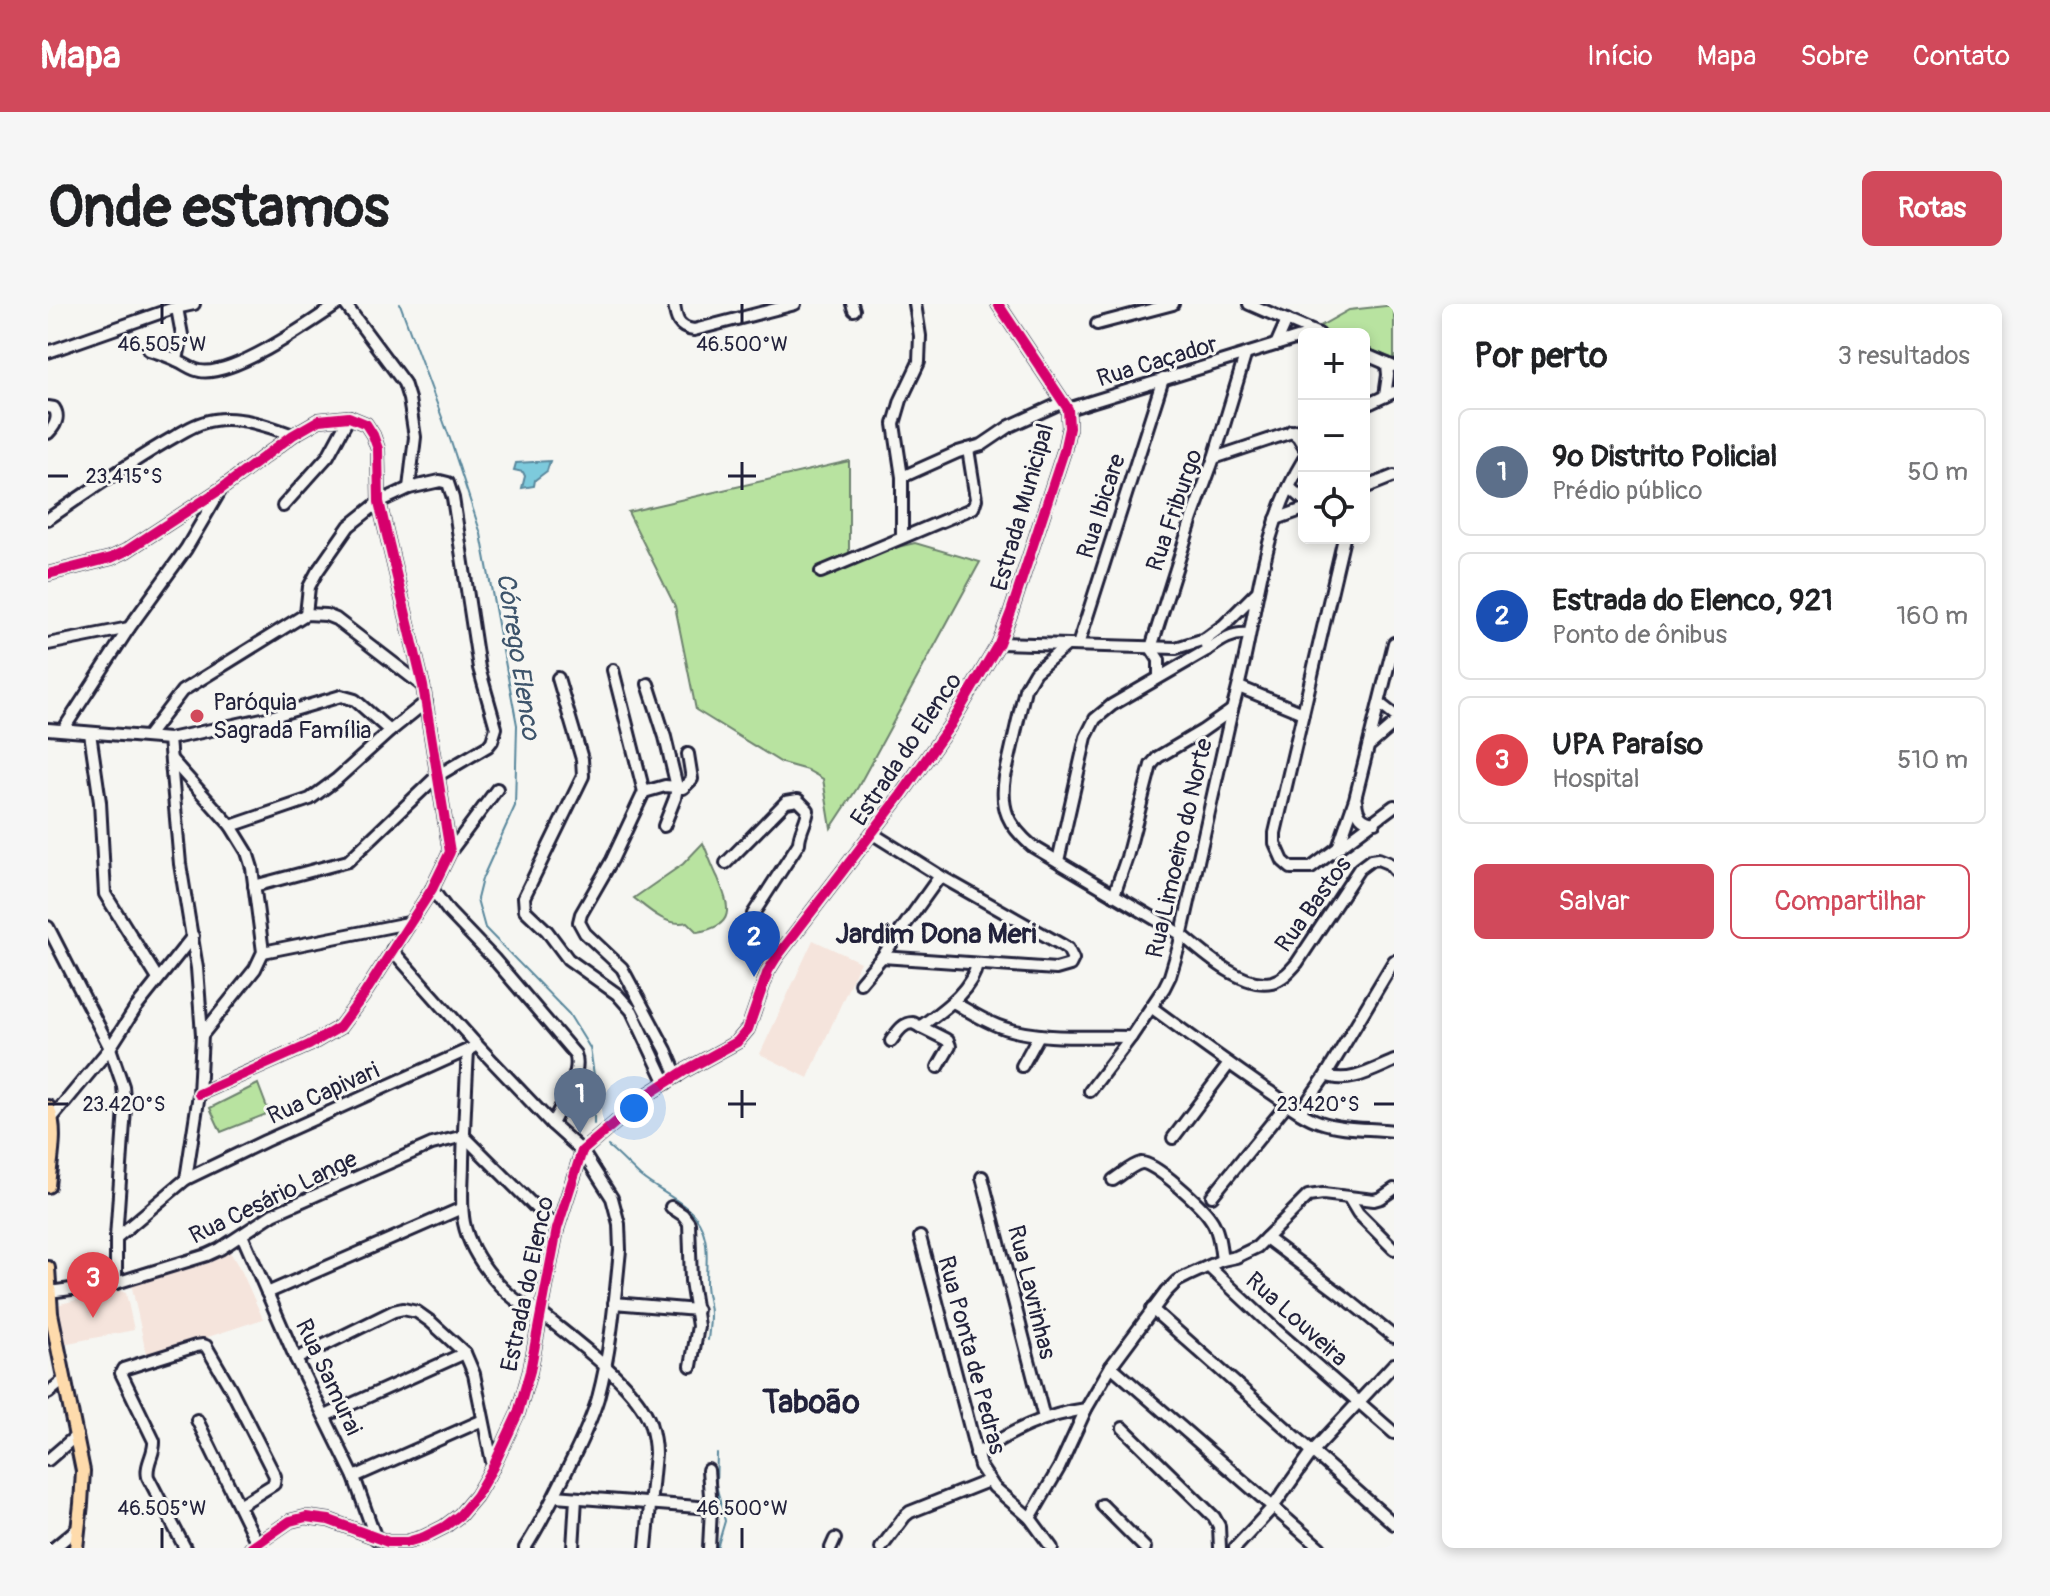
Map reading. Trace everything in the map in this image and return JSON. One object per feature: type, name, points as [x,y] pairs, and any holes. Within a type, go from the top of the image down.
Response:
[{"type":"main road","points":[[48,1186],[50,1112]]},
{"type":"main road","points":[[48,1268],[50,1314],[83,1471],[76,1548]]},
{"type":"street","points":[[48,352],[173,307],[194,304]]},
{"type":"street","points":[[149,350],[204,372],[235,364],[276,345],[338,304]]},
{"type":"street","points":[[345,304],[404,383],[415,437],[409,488]]},
{"type":"street","points":[[674,304],[677,323],[694,330],[795,304]]},
{"type":"street","points":[[902,536],[902,477],[894,424],[901,400],[919,362],[920,336],[915,304]]},
{"type":"street","name":"Estrada Municipal","points":[[998,304],[1066,406],[1069,428],[999,643]]},
{"type":"street","points":[[1097,324],[1173,304]]},
{"type":"street","points":[[1249,304],[1301,328]]},
{"type":"street","points":[[173,307],[182,335],[177,360]]},
{"type":"street","points":[[1276,345],[1287,320]]},
{"type":"street","name":"Rua Caçador","points":[[902,477],[982,445],[1010,426],[1066,406],[1298,338]]},
{"type":"street","name":"Rua Friburgo","points":[[1151,648],[1245,356]]},
{"type":"street","points":[[1370,357],[1390,365],[1389,394],[1370,403]]},
{"type":"street","name":"Rua Ibicare","points":[[1072,645],[1163,379]]},
{"type":"street","points":[[48,407],[54,408],[57,418],[48,433]]},
{"type":"street","points":[[283,506],[328,456],[349,417]]},
{"type":"street","points":[[48,574],[111,558],[126,551],[319,420],[349,417],[366,424],[378,449],[379,502],[423,686],[450,852]]},
{"type":"street","points":[[48,519],[147,452],[206,421],[228,419],[293,435]]},
{"type":"street","points":[[1214,458],[1298,429]]},
{"type":"street","points":[[1291,431],[1298,437]]},
{"type":"street","points":[[821,572],[973,508],[976,499],[968,449]]},
{"type":"street","points":[[1298,470],[1276,519],[1256,593],[1239,687],[1303,713]]},
{"type":"street","points":[[1370,486],[1394,476]]},
{"type":"street","points":[[254,886],[348,861],[437,776],[483,750],[492,741],[496,728],[479,668],[450,489],[444,480],[409,488],[379,502],[349,526],[309,587],[306,614]]},
{"type":"street","points":[[1289,487],[1298,495]]},
{"type":"street","points":[[63,730],[129,628],[186,549],[221,489]]},
{"type":"street","points":[[1276,519],[1298,511]]},
{"type":"street","points":[[1343,544],[1275,843],[1283,861],[1291,868],[1311,868],[1394,806]]},
{"type":"street","points":[[1058,861],[1083,747],[1095,719],[1206,644],[1256,593]]},
{"type":"street","points":[[147,737],[182,691],[306,614],[336,619],[423,686]]},
{"type":"street","points":[[48,644],[129,628]]},
{"type":"street","points":[[999,643],[1176,648],[1249,634]]},
{"type":"street","name":"Estrada do Elenco","points":[[254,1545],[290,1521],[306,1517],[342,1523],[388,1542],[407,1542],[444,1527],[460,1515],[476,1496],[518,1413],[530,1371],[557,1229],[582,1151],[650,1093],[737,1042],[748,1029],[772,964],[873,834],[951,724],[999,643]]},
{"type":"street","points":[[1338,847],[1355,799],[1394,643]]},
{"type":"street","points":[[1072,645],[1035,672],[1025,689],[1003,790],[1009,821],[1032,846],[1182,935]]},
{"type":"street","points":[[1151,648],[1159,660],[1159,676]]},
{"type":"street","points":[[613,670],[644,792],[579,922],[585,933],[622,968],[677,1076]]},
{"type":"street","points":[[558,678],[582,759],[583,776],[524,897],[524,906],[568,959],[617,994],[632,1011],[666,1083]]},
{"type":"street","points":[[648,684],[677,787],[664,826]]},
{"type":"street","name":"Rua Limoeiro do Norte","points":[[1090,1091],[1131,1037],[1170,976],[1239,687]]},
{"type":"street","points":[[48,729],[169,739],[267,718],[341,696],[355,700],[390,731]]},
{"type":"street","points":[[231,826],[310,799],[426,702]]},
{"type":"street","points":[[1380,704],[1394,715]]},
{"type":"street","points":[[1114,895],[1151,765],[1158,757],[1232,710]]},
{"type":"street","points":[[1369,745],[1394,724]]},
{"type":"street","points":[[90,733],[100,802],[105,894],[158,979]]},
{"type":"street","points":[[169,739],[180,864],[193,936],[202,1035],[199,1094],[186,1179]]},
{"type":"street","points":[[644,792],[665,786],[683,788],[692,779],[688,754]]},
{"type":"street","points":[[171,759],[231,826],[247,852],[252,868],[263,952],[255,969],[202,1035]]},
{"type":"street","points":[[199,1094],[309,1045],[340,1027],[432,889],[450,852],[497,789]]},
{"type":"street","points":[[1355,799],[1358,814],[1375,822]]},
{"type":"street","points":[[726,863],[786,802],[798,800],[808,810],[799,843],[753,914],[772,964]]},
{"type":"street","points":[[873,834],[1062,945],[1073,956],[1073,962],[1056,969],[882,957]]},
{"type":"street","name":"Rua Bastos","points":[[1182,935],[1235,974],[1260,983],[1273,982],[1297,963],[1359,869],[1378,859],[1394,870]]},
{"type":"street","points":[[860,983],[940,876]]},
{"type":"street","points":[[432,889],[575,1054],[578,1061],[574,1079],[552,1124]]},
{"type":"street","points":[[263,952],[408,923]]},
{"type":"street","points":[[48,927],[110,1048],[123,1086],[116,1283]]},
{"type":"street","points":[[50,1112],[110,1048],[158,979],[193,936]]},
{"type":"street","points":[[392,950],[472,1048],[582,1151],[612,1198],[617,1213],[620,1250],[614,1303],[605,1367],[593,1414],[555,1496],[525,1548]]},
{"type":"street","points":[[1300,1112],[1326,1075],[1394,961]]},
{"type":"street","points":[[920,1027],[953,1002],[974,974],[977,964]]},
{"type":"street","points":[[953,1002],[1004,1028],[1039,1035],[1131,1037]]},
{"type":"street","points":[[1151,1007],[1287,1104],[1321,1123],[1394,1131]]},
{"type":"street","points":[[891,1041],[905,1024],[913,1023],[945,1039],[949,1049],[938,1067]]},
{"type":"street","points":[[1022,1066],[1039,1035]]},
{"type":"street","points":[[472,1048],[464,1136],[462,1208],[468,1238],[495,1280],[524,1306],[541,1313],[605,1367],[636,1398],[650,1422],[655,1454],[646,1548]]},
{"type":"street","name":"Rua Capivari","points":[[116,1238],[186,1179],[472,1048]]},
{"type":"street","points":[[1326,1075],[1343,1079],[1394,1061]]},
{"type":"street","points":[[1173,1138],[1229,1064]]},
{"type":"street","points":[[1212,1196],[1287,1104]]},
{"type":"street","points":[[464,1136],[557,1229]]},
{"type":"street","name":"Rua Cesário Lange","points":[[49,1292],[116,1283],[207,1255],[287,1208],[432,1144],[464,1136]]},
{"type":"street","points":[[1113,1180],[1137,1165],[1144,1163],[1152,1166],[1210,1217],[1216,1229],[1222,1260]]},
{"type":"street","name":"Rua Lavrinhas","points":[[982,1177],[1044,1418]]},
{"type":"street","points":[[1030,1518],[1111,1366],[1152,1309],[1177,1281],[1222,1260],[1248,1252],[1308,1196],[1323,1194],[1374,1200],[1394,1189]]},
{"type":"street","points":[[1349,1198],[1353,1208],[1394,1249]]},
{"type":"street","points":[[671,1207],[689,1223],[691,1281],[698,1335],[691,1366]]},
{"type":"street","points":[[267,1293],[462,1208]]},
{"type":"street","name":"Rua Samurai","points":[[242,1235],[296,1359],[354,1477],[376,1539]]},
{"type":"street","name":"Rua Ponta de Pedras","points":[[920,1237],[976,1454],[988,1481]]},
{"type":"street","points":[[1266,1238],[1394,1337]]},
{"type":"street","name":"Rua Louveira","points":[[1209,1267],[1394,1433]]},
{"type":"street","points":[[614,1303],[697,1310]]},
{"type":"street","points":[[1152,1309],[1394,1524]]},
{"type":"street","points":[[296,1359],[394,1311],[417,1312],[465,1353],[474,1374],[493,1467]]},
{"type":"street","points":[[185,1548],[148,1477],[147,1468],[154,1452],[153,1436],[121,1373],[123,1369],[196,1346],[206,1346],[275,1476],[274,1484],[240,1505]]},
{"type":"street","points":[[325,1416],[465,1353]]},
{"type":"street","points":[[1235,1548],[1273,1507],[1312,1452],[1394,1364]]},
{"type":"street","points":[[1111,1366],[1320,1548]]},
{"type":"street","points":[[48,1393],[65,1379]]},
{"type":"street","points":[[976,1454],[1044,1418],[1086,1409]]},
{"type":"street","points":[[197,1420],[240,1505],[254,1545]]},
{"type":"street","points":[[354,1477],[483,1420]]},
{"type":"street","points":[[1123,1428],[1214,1517],[1219,1526],[1220,1548]]},
{"type":"street","points":[[48,1460],[77,1435]]},
{"type":"street","points":[[708,1470],[711,1508],[709,1548]]},
{"type":"street","points":[[887,1545],[910,1512],[988,1481],[1030,1518],[1052,1548]]},
{"type":"street","points":[[555,1496],[711,1508]]},
{"type":"street","points":[[573,1548],[576,1498]]},
{"type":"street","points":[[1102,1505],[1145,1548]]},
{"type":"street","points":[[54,1548],[78,1528]]},
{"type":"shaded area","points":[[813,940],[860,962],[808,1078],[760,1054]]},
{"type":"shaded area","points":[[230,1252],[263,1319],[147,1357],[131,1283],[209,1263]]},
{"type":"shaded area","points":[[118,1290],[126,1293],[134,1330],[63,1344],[52,1306]]},
{"type":"green space","points":[[1394,305],[1394,359],[1370,349],[1370,328],[1317,328],[1349,310]]},
{"type":"green space","points":[[849,461],[849,558],[915,543],[980,562],[858,787],[831,828],[823,779],[807,770],[782,763],[696,710],[675,606],[628,512]]},
{"type":"green space","points":[[703,843],[722,889],[727,914],[718,925],[697,932],[687,922],[672,922],[634,898],[683,864]]},
{"type":"green space","points":[[258,1084],[269,1113],[221,1132],[210,1108]]},
{"type":"water","points":[[550,461],[547,471],[535,480],[534,486],[522,488],[525,476],[523,472],[514,470],[516,463]]},
{"type":"waterway","name":"Córrego Elenco","points":[[400,304],[481,534],[517,725],[515,806],[482,879],[477,899],[485,928],[569,1014],[590,1048],[594,1075],[594,1124]]},
{"type":"waterway","points":[[608,1146],[640,1176],[688,1209],[699,1222],[706,1245],[706,1287],[710,1314],[708,1340]]},
{"type":"waterway","points":[[717,1454],[716,1485],[725,1521],[717,1548]]},
{"type":"cycle path","points":[[251,1548],[290,1521],[306,1517],[329,1520],[388,1542],[407,1542],[444,1527],[460,1515],[476,1496],[493,1467],[518,1413],[530,1371],[557,1229],[582,1151],[650,1093],[737,1042],[748,1029],[768,971],[776,958],[901,795],[951,724],[999,643],[1069,428],[1068,409],[998,304]]},
{"type":"cycle path","points":[[48,574],[111,558],[126,551],[319,420],[349,417],[366,424],[373,435],[378,449],[379,502],[423,686],[450,852],[432,889],[340,1027],[309,1045],[199,1094]]},
{"type":"place","name":"Paróquia Sagrada Família","points":[[197,716]]},
{"type":"place","name":"Estrada do Elenco, 921","points":[[754,977]]},
{"type":"place","name":"9º Distrito Policial","points":[[580,1134]]},
{"type":"place","name":"UPA Paraíso","points":[[93,1318]]},
{"type":"district","name":"Jardim Dona Meri","points":[[936,933]]},
{"type":"district","name":"Taboão","points":[[811,1402]]}]
